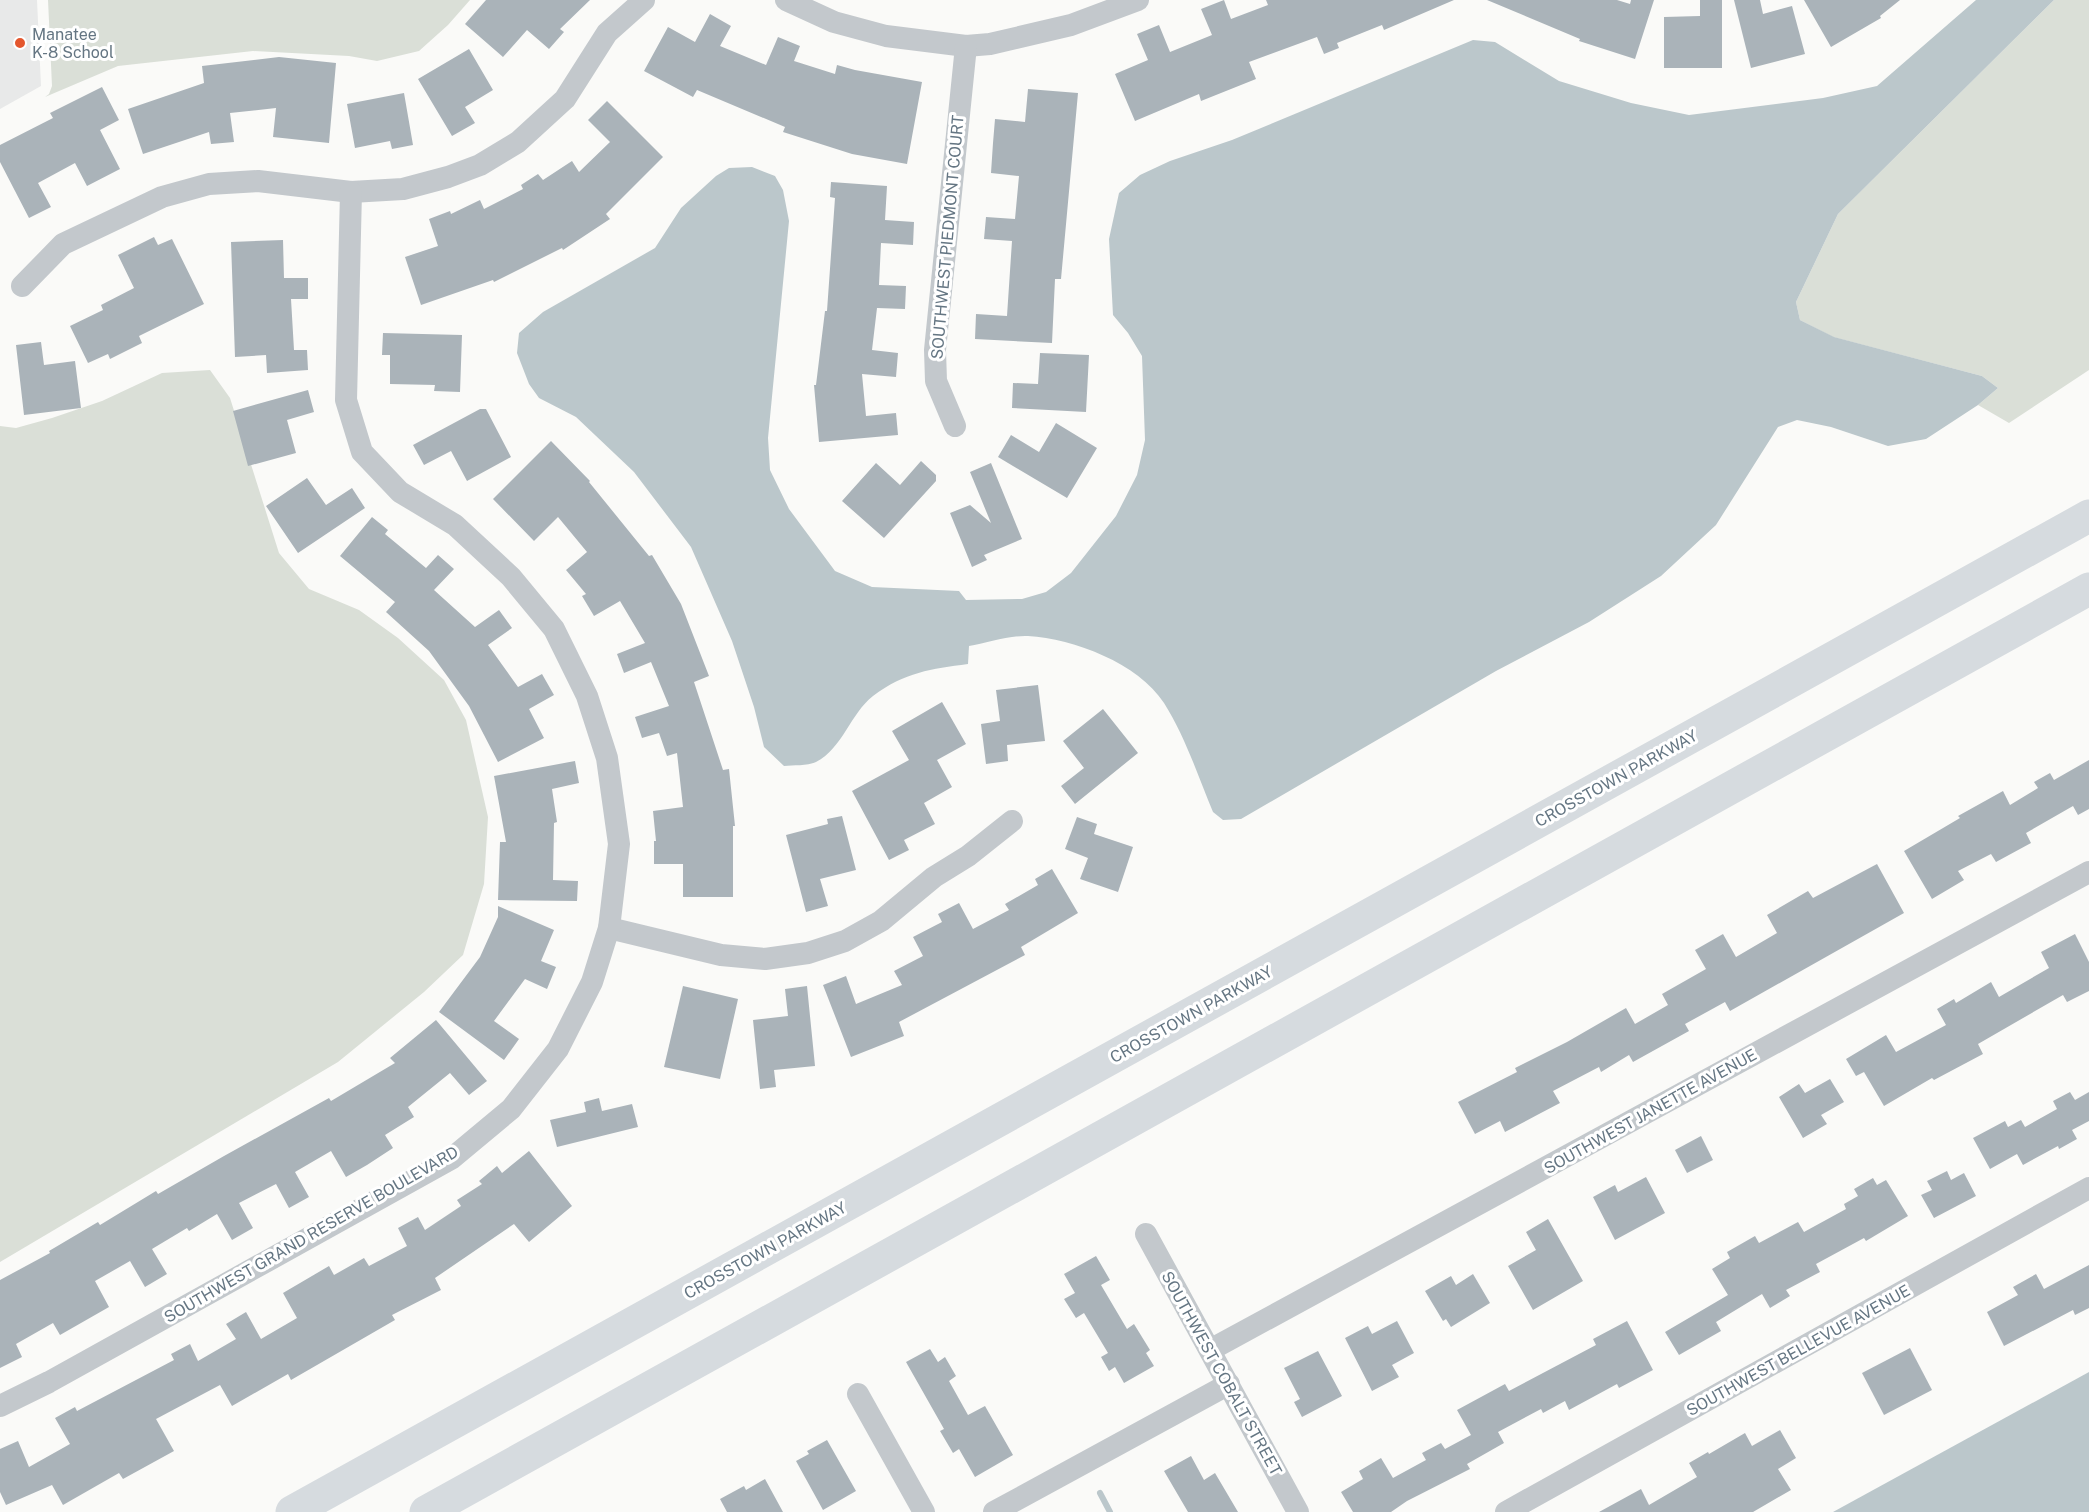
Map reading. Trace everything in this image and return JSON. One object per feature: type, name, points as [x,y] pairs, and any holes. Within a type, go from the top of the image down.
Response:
[{"type":"main road","name":"CROSSTOWN PARKWAY","points":[[292,1512],[2089,516]]},
{"type":"main road","points":[[426,1512],[2089,589]]},
{"type":"street","points":[[22,286],[63,243],[162,197],[209,184],[258,181],[351,192],[403,189],[448,177],[480,165],[518,141],[565,99],[607,33],[644,0]]},
{"type":"street","points":[[786,0],[834,22],[886,36],[966,45],[990,44],[1071,25],[1138,0]]},
{"type":"street","name":"SOUTHWEST PIEDMONT COURT","points":[[955,426],[936,381],[934,350],[966,45]]},
{"type":"street","name":"SOUTHWEST GRAND RESERVE BOULEVARD","points":[[0,1406],[49,1382],[450,1159],[511,1109],[558,1049],[592,982],[609,928],[619,844],[607,758],[587,696],[554,629],[511,577],[455,525],[400,492],[362,452],[346,400],[351,192]]},
{"type":"street","points":[[609,928],[721,955],[765,959],[808,953],[845,941],[881,921],[934,877],[968,856],[1012,820]]},
{"type":"street","name":"SOUTHWEST JANETTE AVENUE","points":[[1210,1350],[2089,872]]},
{"type":"street","name":"SOUTHWEST BELLEVUE AVENUE","points":[[1506,1512],[2089,1188]]},
{"type":"street","name":"SOUTHWEST COBALT STREET","points":[[1146,1234],[1298,1512]]},
{"type":"street","points":[[993,1512],[1228,1384]]},
{"type":"street","points":[[858,1394],[924,1512]]},
{"type":"shaded area","name":"Manatee K-8 School","points":[[0,0],[37,0],[41,86],[0,109]]},
{"type":"shaded area","points":[[48,0],[470,0],[448,25],[419,51],[377,61],[349,56],[253,51],[118,66],[45,97],[52,86]]},
{"type":"shaded area","points":[[1976,0],[2054,0],[1838,214],[1796,302],[1800,320],[1834,337],[1982,376],[1998,388],[1978,405],[1926,439],[1888,446],[1831,427],[1797,420],[1778,427],[1716,525],[1661,576],[1589,622],[1496,671],[1241,819],[1223,820],[1213,812],[1185,742],[1172,716],[1153,689],[1122,665],[1104,656],[1065,642],[1046,638],[1021,636],[969,646],[968,664],[919,673],[885,688],[865,703],[840,740],[825,756],[816,762],[804,765],[784,766],[764,747],[754,707],[732,641],[691,547],[634,472],[576,417],[539,398],[529,384],[517,353],[519,333],[543,312],[655,248],[681,208],[716,176],[729,168],[752,167],[775,176],[783,190],[789,221],[768,438],[770,470],[789,509],[835,571],[872,587],[959,591],[966,600],[1022,599],[1046,592],[1071,573],[1116,516],[1137,475],[1145,440],[1142,356],[1128,333],[1113,315],[1109,239],[1119,193],[1140,175],[1170,161],[1232,140],[1473,40],[1495,42],[1559,81],[1631,103],[1689,115],[1823,98],[1877,86]]},
{"type":"shaded area","points":[[2054,0],[2089,0],[2089,370],[2009,423],[1978,405],[1998,388],[1982,376],[1833,337],[1800,320],[1796,302],[1838,214]]},
{"type":"shaded area","points":[[210,370],[230,398],[279,553],[309,589],[359,610],[398,638],[444,680],[466,720],[488,817],[484,884],[463,955],[424,992],[338,1062],[0,1262],[0,426],[16,428],[52,418],[102,401],[162,373]]},
{"type":"shaded area","points":[[2089,1372],[2089,1512],[1833,1512]]},
{"type":"building","points":[[486,0],[590,0],[560,29],[564,32],[549,49],[527,30],[503,57],[465,24]]},
{"type":"building","points":[[1224,0],[1231,19],[1268,5],[1266,0],[1454,0],[1384,30],[1382,25],[1337,43],[1339,48],[1324,54],[1317,37],[1249,62],[1256,79],[1201,101],[1199,94],[1135,121],[1115,74],[1148,60],[1137,34],[1159,25],[1170,52],[1212,35],[1201,9]]},
{"type":"building","points":[[1487,0],[1617,0],[1630,4],[1631,0],[1654,0],[1635,59],[1579,41],[1580,39]]},
{"type":"building","points":[[1700,0],[1722,0],[1722,68],[1664,68],[1664,17],[1700,16]]},
{"type":"building","points":[[1734,0],[1760,0],[1763,14],[1792,6],[1805,54],[1751,68]]},
{"type":"building","points":[[1804,0],[1900,0],[1880,16],[1881,18],[1831,47]]},
{"type":"building","points":[[710,14],[731,26],[720,46],[766,65],[778,37],[800,46],[794,61],[835,74],[837,65],[922,82],[907,164],[852,154],[783,132],[785,127],[697,90],[693,97],[644,71],[668,27],[695,42]]},
{"type":"building","points":[[469,49],[493,90],[465,107],[475,123],[452,136],[418,79]]},
{"type":"building","points":[[279,57],[336,63],[329,143],[273,137],[276,108],[230,113],[234,142],[211,144],[209,132],[143,154],[128,109],[204,83],[202,66]]},
{"type":"building","points":[[102,87],[119,120],[100,130],[120,169],[87,186],[75,163],[38,183],[51,207],[29,218],[0,162],[0,145],[53,118],[50,113]]},
{"type":"building","points":[[1028,89],[1078,93],[1061,279],[1055,279],[1052,343],[975,339],[976,314],[1007,316],[1012,241],[984,239],[986,217],[1015,219],[1019,176],[991,173],[995,119],[1025,122]]},
{"type":"building","points":[[404,93],[413,145],[392,149],[390,141],[355,148],[347,104]]},
{"type":"building","points":[[607,101],[663,157],[606,214],[610,219],[563,250],[562,248],[494,282],[493,280],[421,305],[405,257],[438,246],[429,219],[450,211],[451,214],[480,200],[484,209],[523,189],[521,185],[538,174],[543,180],[572,161],[579,172],[610,142],[588,120]]},
{"type":"building","points":[[831,182],[887,186],[885,220],[914,222],[913,245],[881,243],[879,285],[906,286],[905,309],[877,308],[872,350],[898,353],[896,377],[862,374],[866,416],[896,413],[898,435],[819,442],[814,385],[816,385],[825,311],[827,311],[835,198],[830,197]]},
{"type":"building","points":[[154,237],[158,245],[172,239],[204,304],[139,336],[142,343],[110,359],[108,354],[88,363],[70,326],[103,310],[101,305],[134,288],[118,255]]},
{"type":"building","points":[[283,240],[284,278],[308,278],[308,299],[291,299],[294,350],[307,350],[308,370],[267,373],[266,355],[235,357],[231,242]]},
{"type":"building","points":[[383,333],[462,335],[460,392],[434,391],[435,385],[390,384],[390,355],[382,355]]},
{"type":"building","points":[[41,342],[44,365],[75,361],[81,408],[24,415],[16,345]]},
{"type":"building","points":[[1040,353],[1089,355],[1086,412],[1012,408],[1013,383],[1038,384]]},
{"type":"building","points":[[308,390],[314,412],[287,420],[296,453],[248,466],[233,411]]},
{"type":"building","points":[[480,409],[486,409],[511,457],[467,481],[451,451],[424,465],[413,445]]},
{"type":"building","points":[[1056,423],[1097,448],[1067,498],[998,457],[1011,435],[1039,452]]},
{"type":"building","points":[[551,441],[590,481],[649,556],[652,555],[681,604],[709,676],[694,682],[723,770],[729,769],[735,826],[733,826],[733,897],[683,897],[683,864],[654,864],[654,841],[656,841],[653,811],[683,807],[677,753],[667,756],[659,733],[642,738],[635,717],[669,706],[651,662],[624,673],[617,654],[645,643],[620,601],[594,616],[582,596],[586,594],[566,570],[587,552],[558,517],[534,541],[493,499]]},
{"type":"building","points":[[921,461],[936,475],[936,481],[884,538],[842,501],[876,463],[900,485]]},
{"type":"building","points":[[991,463],[1022,539],[984,555],[987,560],[972,567],[950,513],[970,505],[991,523],[970,472]]},
{"type":"building","points":[[307,478],[326,505],[352,488],[365,508],[298,553],[266,506]]},
{"type":"building","points":[[372,517],[388,530],[385,534],[426,568],[438,555],[454,569],[434,590],[475,627],[499,610],[512,628],[488,645],[518,687],[542,674],[554,695],[529,709],[544,738],[498,762],[469,706],[429,651],[386,612],[395,602],[340,556]]},
{"type":"building","points":[[1038,685],[1045,741],[1007,745],[1008,761],[986,764],[981,724],[1000,721],[996,690]]},
{"type":"building","points":[[942,702],[966,744],[937,760],[952,787],[924,803],[935,824],[904,840],[909,850],[889,860],[852,791],[909,760],[892,731]]},
{"type":"building","points":[[1103,709],[1138,753],[1075,804],[1061,786],[1084,768],[1063,741]]},
{"type":"building","points":[[2089,760],[2089,809],[2078,815],[2073,806],[2026,833],[2031,843],[1996,862],[1991,854],[1958,871],[1964,880],[1932,899],[1904,851],[1960,818],[1958,816],[2003,791],[2010,805],[2038,788],[2034,782],[2050,773],[2054,780]]},
{"type":"building","points":[[575,761],[579,783],[552,789],[557,822],[554,823],[553,880],[578,881],[577,901],[498,900],[500,842],[506,842],[494,776]]},
{"type":"building","points":[[842,816],[856,870],[820,879],[828,906],[806,912],[786,835],[828,824],[827,819]]},
{"type":"building","points":[[1077,817],[1097,824],[1094,834],[1133,847],[1118,892],[1080,879],[1088,858],[1065,849]]},
{"type":"building","points":[[1877,864],[1904,913],[1730,1011],[1725,1002],[1685,1024],[1689,1031],[1633,1062],[1629,1055],[1601,1072],[1599,1067],[1553,1091],[1560,1103],[1505,1132],[1500,1121],[1475,1134],[1458,1102],[1517,1072],[1515,1068],[1567,1042],[1626,1008],[1635,1024],[1668,1005],[1662,994],[1706,969],[1695,950],[1723,934],[1736,957],[1777,933],[1767,915],[1808,891],[1813,898]]},
{"type":"building","points":[[1052,869],[1078,913],[1021,947],[1025,955],[899,1022],[904,1036],[851,1057],[823,985],[846,976],[856,1004],[902,985],[894,971],[923,956],[913,937],[942,922],[938,914],[959,903],[973,929],[1009,910],[1005,904],[1038,885],[1035,879]]},
{"type":"building","points":[[498,906],[554,930],[541,961],[556,967],[547,989],[525,979],[494,1021],[519,1039],[504,1060],[439,1012],[480,957],[498,917]]},
{"type":"building","points":[[2075,934],[2089,962],[2089,991],[2067,1002],[2063,995],[1978,1044],[1983,1054],[1934,1080],[1932,1078],[1884,1106],[1864,1072],[1856,1076],[1846,1059],[1886,1035],[1896,1052],[1946,1025],[1937,1009],[1954,999],[1956,1003],[1991,982],[1999,997],[2049,968],[2041,952]]},
{"type":"building","points":[[683,986],[738,999],[720,1079],[664,1067]]},
{"type":"building","points":[[807,986],[815,1066],[774,1070],[776,1087],[760,1089],[753,1020],[788,1016],[785,989]]},
{"type":"building","points":[[436,1020],[487,1081],[469,1095],[450,1073],[408,1107],[414,1117],[385,1135],[393,1148],[346,1177],[331,1151],[295,1172],[309,1197],[289,1208],[276,1184],[239,1203],[253,1228],[232,1240],[217,1214],[189,1231],[187,1228],[152,1249],[167,1274],[145,1287],[130,1261],[95,1281],[109,1307],[60,1335],[53,1323],[16,1344],[22,1357],[0,1368],[0,1280],[50,1253],[49,1251],[98,1222],[100,1225],[156,1191],[158,1194],[329,1098],[331,1101],[395,1063],[390,1058]]},
{"type":"building","points":[[1830,1079],[1844,1102],[1821,1115],[1827,1124],[1803,1138],[1779,1097],[1799,1084],[1805,1093]]},
{"type":"building","points":[[2070,1092],[2075,1100],[2089,1092],[2089,1121],[2072,1130],[2077,1139],[2059,1149],[2058,1146],[2023,1165],[2017,1154],[1990,1169],[1973,1138],[2005,1121],[2008,1127],[2021,1120],[2025,1127],[2057,1109],[2053,1101]]},
{"type":"building","points":[[599,1098],[602,1111],[632,1104],[638,1127],[557,1147],[550,1120],[586,1112],[584,1102]]},
{"type":"building","points":[[1701,1136],[1713,1160],[1687,1173],[1675,1150]]},
{"type":"building","points":[[529,1151],[572,1206],[529,1242],[514,1224],[435,1278],[441,1290],[392,1315],[395,1320],[291,1380],[288,1374],[232,1406],[220,1385],[156,1419],[174,1451],[123,1479],[119,1473],[63,1505],[52,1485],[6,1505],[0,1492],[0,1449],[18,1441],[29,1467],[70,1444],[55,1418],[75,1407],[77,1411],[174,1360],[171,1354],[190,1344],[198,1361],[236,1339],[226,1324],[246,1312],[261,1339],[297,1318],[283,1293],[329,1266],[334,1275],[364,1258],[369,1266],[407,1246],[398,1228],[418,1217],[425,1230],[461,1206],[457,1200],[482,1184],[479,1181],[497,1166],[502,1173]]},
{"type":"building","points":[[1947,1171],[1951,1180],[1964,1173],[1976,1196],[1934,1218],[1921,1195],[1932,1190],[1927,1181]]},
{"type":"building","points":[[1646,1177],[1665,1213],[1615,1240],[1593,1197],[1615,1185],[1618,1192]]},
{"type":"building","points":[[1873,1178],[1877,1185],[1886,1180],[1908,1216],[1866,1241],[1864,1238],[1816,1264],[1820,1272],[1786,1290],[1790,1296],[1770,1308],[1762,1294],[1716,1322],[1721,1331],[1679,1355],[1665,1332],[1728,1295],[1712,1269],[1730,1258],[1727,1252],[1755,1236],[1759,1243],[1798,1222],[1804,1232],[1846,1209],[1844,1204],[1858,1196],[1854,1189]]},
{"type":"building","points":[[1548,1219],[1583,1281],[1533,1310],[1508,1266],[1536,1250],[1526,1232]]},
{"type":"building","points":[[1096,1256],[1110,1280],[1101,1285],[1127,1329],[1134,1324],[1150,1350],[1146,1353],[1154,1366],[1124,1383],[1115,1367],[1109,1371],[1101,1357],[1108,1353],[1084,1313],[1076,1318],[1064,1299],[1075,1293],[1064,1274]]},
{"type":"building","points":[[2089,1265],[2089,1308],[2075,1315],[2073,1310],[2004,1346],[1987,1312],[2018,1295],[2013,1287],[2036,1274],[2044,1289]]},
{"type":"building","points":[[1473,1274],[1490,1303],[1451,1327],[1446,1319],[1443,1321],[1425,1291],[1451,1276],[1456,1285]]},
{"type":"building","points":[[1397,1321],[1414,1353],[1392,1365],[1399,1377],[1372,1391],[1345,1338],[1368,1326],[1372,1334]]},
{"type":"building","points":[[1627,1321],[1653,1370],[1619,1388],[1617,1384],[1569,1410],[1565,1401],[1543,1413],[1541,1409],[1498,1432],[1504,1443],[1467,1464],[1470,1469],[1407,1501],[1391,1512],[1353,1512],[1341,1492],[1363,1479],[1359,1471],[1381,1458],[1393,1478],[1426,1460],[1422,1453],[1441,1443],[1445,1449],[1471,1435],[1457,1410],[1505,1384],[1509,1391],[1596,1345],[1593,1339]]},
{"type":"building","points":[[1910,1348],[1932,1390],[1884,1415],[1862,1373]]},
{"type":"building","points":[[930,1349],[938,1362],[945,1357],[956,1376],[949,1381],[968,1415],[985,1406],[1013,1455],[975,1477],[959,1449],[953,1453],[940,1431],[944,1429],[906,1362]]},
{"type":"building","points":[[1318,1351],[1342,1396],[1302,1417],[1294,1402],[1300,1399],[1284,1368]]},
{"type":"building","points":[[1780,1430],[1796,1458],[1778,1469],[1791,1490],[1753,1512],[1599,1512],[1641,1489],[1649,1505],[1697,1477],[1689,1463],[1708,1452],[1709,1454],[1745,1433],[1752,1446]]},
{"type":"building","points":[[827,1440],[856,1491],[823,1510],[796,1461],[809,1454],[807,1451]]},
{"type":"building","points":[[1191,1456],[1204,1480],[1215,1473],[1238,1512],[1188,1512],[1164,1471]]},
{"type":"building","points":[[765,1479],[783,1512],[727,1512],[720,1499],[744,1486],[746,1490]]},
{"type":"waterway","points":[[1100,1493],[1110,1512]]},
{"type":"place","name":"Manatee K-8 School","points":[[20,43]]}]
